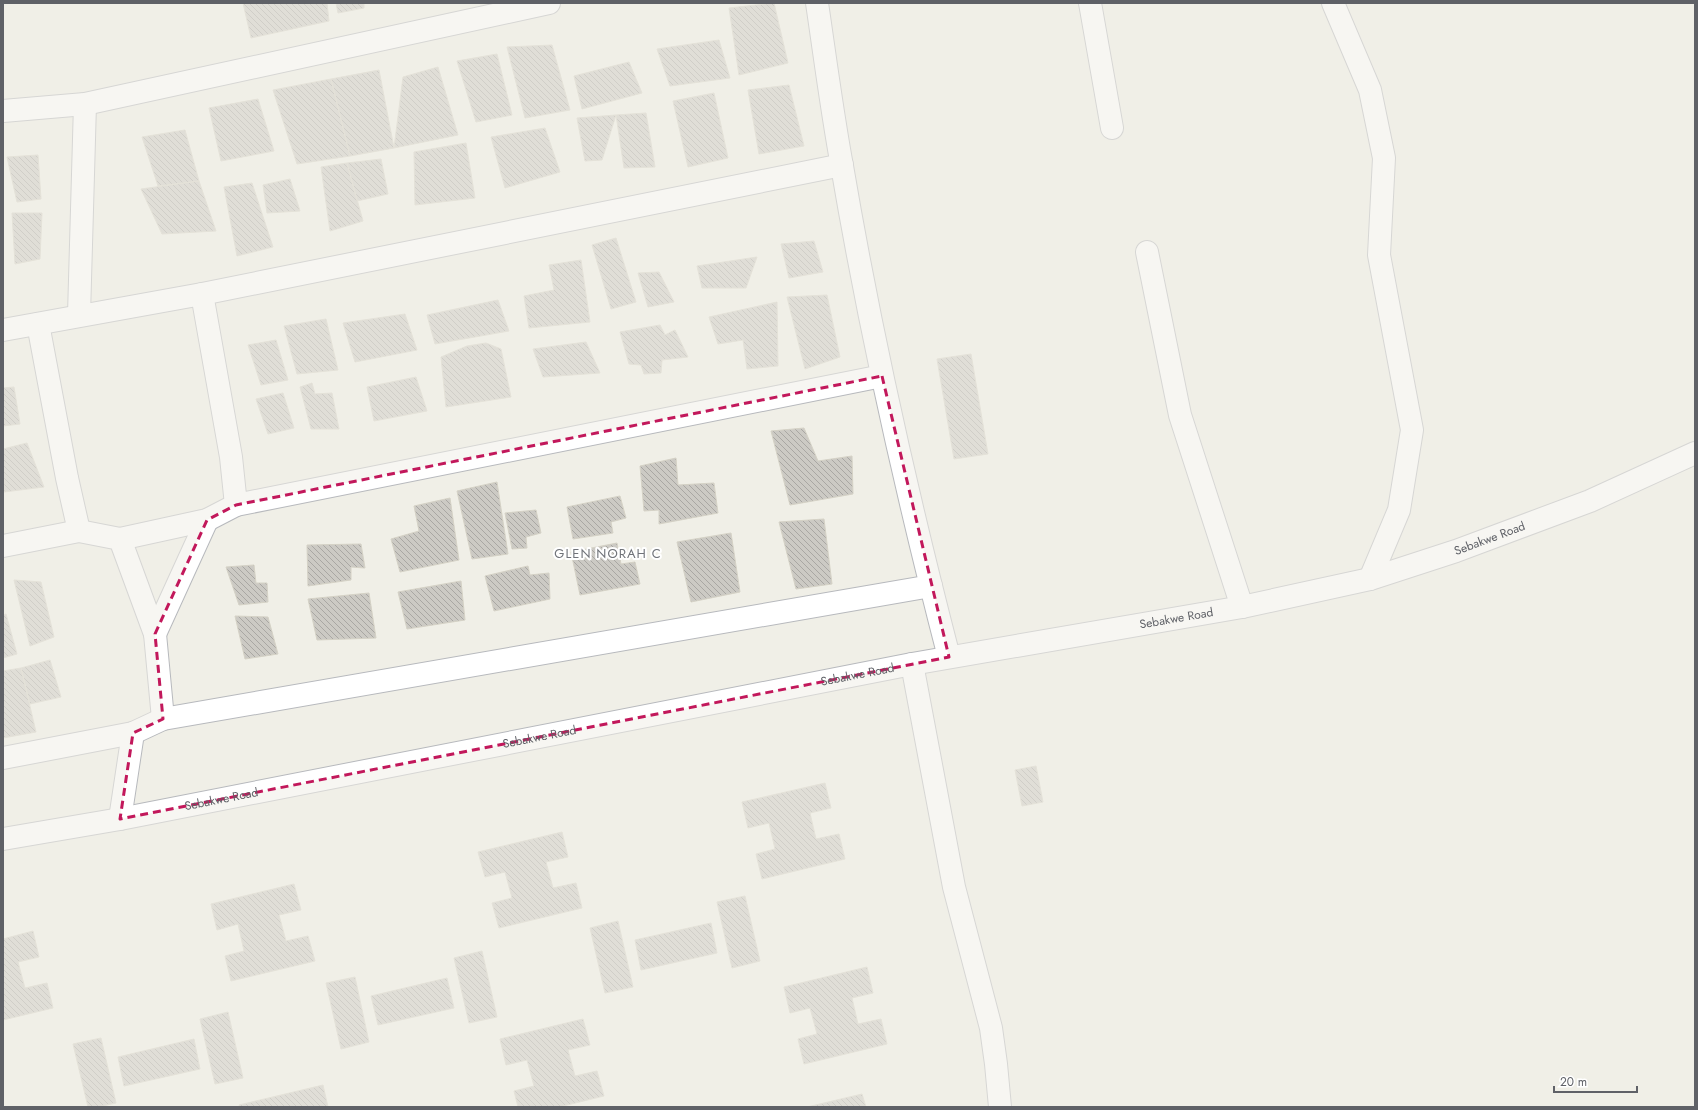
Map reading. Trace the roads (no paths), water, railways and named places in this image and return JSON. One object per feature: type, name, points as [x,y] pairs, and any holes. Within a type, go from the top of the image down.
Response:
[{"type":"street","points":[[3,111],[85,104],[549,3]]},
{"type":"street","points":[[817,3],[842,165],[882,376],[949,657]]},
{"type":"street","points":[[1090,3],[1112,128]]},
{"type":"street","points":[[1333,3],[1370,90],[1384,158],[1379,255],[1412,430],[1399,510],[1370,579]]},
{"type":"street","points":[[79,315],[85,104]]},
{"type":"street","points":[[3,330],[79,315],[202,294],[842,165]]},
{"type":"street","points":[[1147,252],[1180,415],[1242,607]]},
{"type":"street","points":[[202,294],[231,457],[236,505]]},
{"type":"street","points":[[38,324],[67,478],[79,531]]},
{"type":"street","points":[[3,546],[79,531],[120,539],[207,520],[236,505],[882,376]]},
{"type":"street","name":"Sebakwe Road","points":[[3,839],[120,819],[949,657],[1242,607],[1370,579],[1456,551],[1590,501],[1695,453]]},
{"type":"street","points":[[155,634],[207,520]]},
{"type":"street","points":[[120,539],[155,634],[163,719]]},
{"type":"street","points":[[3,758],[133,733],[163,719],[931,586]]},
{"type":"street","points":[[912,664],[954,886],[991,1028],[1000,1107]]},
{"type":"street","points":[[120,819],[133,733]]},
{"type":"district","name":"GLEN NORAH C","points":[[608,553]]}]
